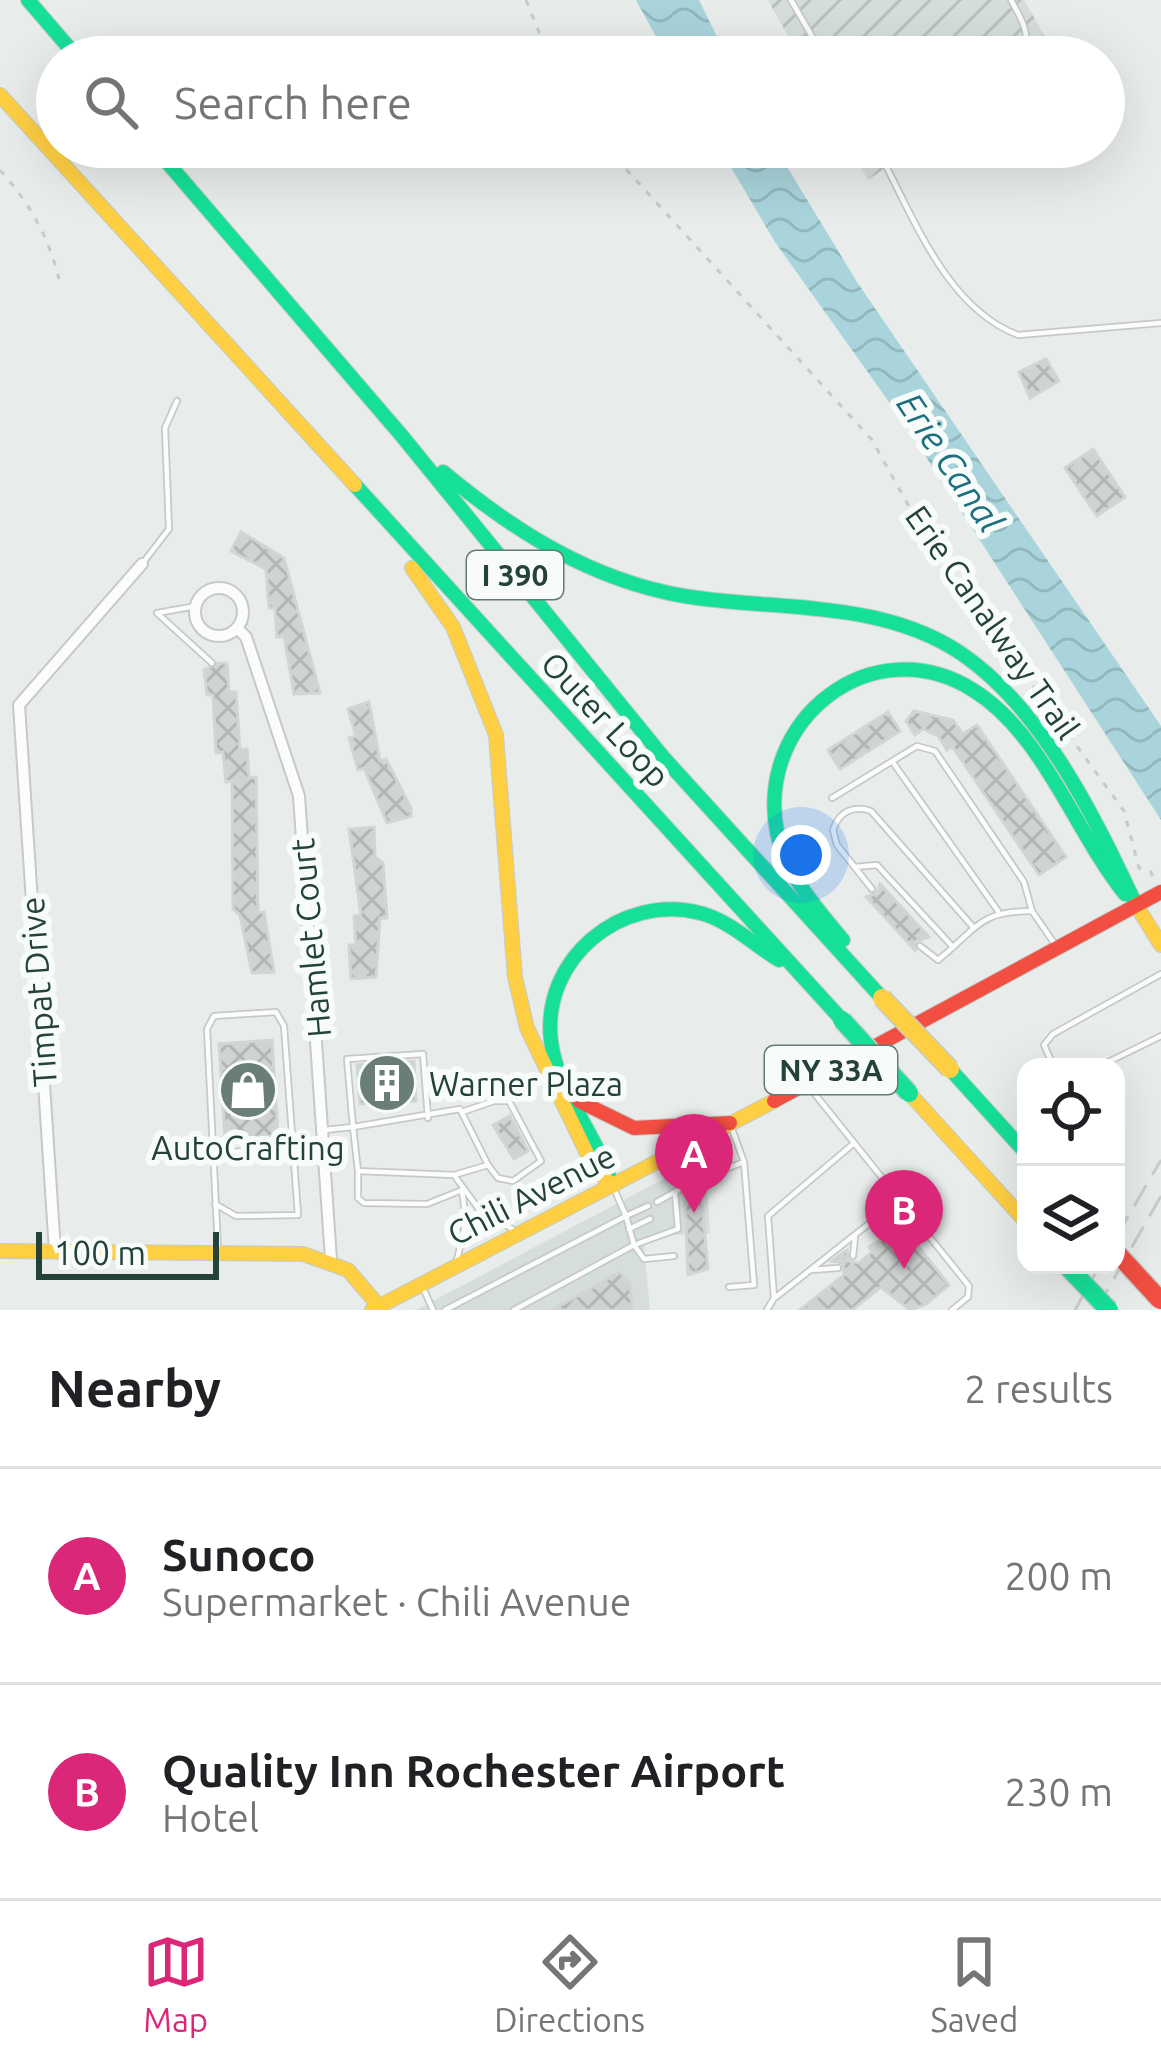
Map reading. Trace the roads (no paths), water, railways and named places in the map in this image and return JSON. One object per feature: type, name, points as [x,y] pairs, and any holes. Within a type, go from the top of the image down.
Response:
[{"type":"main road","points":[[28,0],[59,36]]},
{"type":"main road","name":"Outer Loop","points":[[0,95],[36,135]]},
{"type":"main road","name":"Outer Loop","points":[[65,168],[1017,1212]]},
{"type":"main road","name":"Outer Loop","points":[[172,168],[402,436],[663,757],[1017,1143]]},
{"type":"main road","points":[[402,436],[506,524],[592,569],[682,596],[862,613],[917,630],[964,654],[1026,719],[1120,867],[1161,945]]},
{"type":"main road","points":[[340,474],[431,592],[473,666],[503,775],[520,1006],[563,1108],[594,1168],[613,1186]]},
{"type":"main road","points":[[882,998],[807,897],[783,850],[773,802],[778,758],[797,719],[839,684],[869,671],[908,668],[950,677],[995,707],[1106,873],[1136,905]]},
{"type":"main road","name":"Chili Avenue","points":[[377,1309],[1160,892]]},
{"type":"main road","points":[[613,1186],[607,1159],[555,1060],[551,1006],[568,962],[601,930],[639,912],[702,914],[794,968]]},
{"type":"main road","points":[[575,1098],[621,1129],[643,1132],[730,1123]]},
{"type":"main road","points":[[0,1251],[331,1259],[358,1274],[377,1309]]},
{"type":"main road","points":[[1125,1262],[1160,1301]]},
{"type":"main road","points":[[1075,1274],[1109,1310]]},
{"type":"street","name":"Timpat Drive","points":[[55,1251],[19,705],[142,564]]},
{"type":"street","name":"Hamlet Court","points":[[196,606],[212,589],[234,593],[243,614],[237,628],[252,654],[299,796],[331,1259]]},
{"type":"street","points":[[196,606],[197,622],[208,633],[223,635],[237,628]]},
{"type":"lane","points":[[791,0],[812,36]]},
{"type":"lane","points":[[1011,0],[1028,36]]},
{"type":"lane","points":[[888,168],[938,260],[974,311],[996,327],[1018,335],[1161,322]]},
{"type":"lane","points":[[142,564],[169,529],[165,428],[177,401]]},
{"type":"lane","points":[[196,606],[157,613],[212,663]]},
{"type":"lane","points":[[832,798],[917,746],[935,751],[1024,882],[1033,911],[1057,948]]},
{"type":"lane","points":[[893,763],[998,911]]},
{"type":"lane","points":[[872,889],[833,830],[846,811],[858,807],[871,811],[973,927]]},
{"type":"lane","points":[[854,867],[878,865],[952,946]]},
{"type":"lane","points":[[920,946],[938,960],[998,911],[1033,911]]},
{"type":"lane","points":[[1050,1058],[1044,1045],[1053,1034],[1161,974]]},
{"type":"lane","points":[[215,1204],[236,1216],[298,1215],[284,1026],[276,1012],[214,1016],[207,1029],[214,1153],[215,1204],[218,1253]]},
{"type":"lane","points":[[1117,1058],[1161,1036]]},
{"type":"lane","points":[[428,1118],[423,1054],[347,1059],[358,1198],[364,1203],[427,1204],[462,1190]]},
{"type":"lane","points":[[807,1083],[969,1286],[968,1297],[952,1310]]},
{"type":"lane","points":[[324,1130],[428,1118],[509,1101],[541,1160],[513,1181],[498,1178],[461,1112]]},
{"type":"lane","points":[[729,1287],[754,1285],[744,1162],[730,1123]]},
{"type":"lane","points":[[774,1298],[770,1212],[853,1144]]},
{"type":"lane","points":[[214,1153],[293,1148]]},
{"type":"lane","points":[[686,1148],[696,1180]]},
{"type":"lane","points":[[657,1202],[696,1180],[744,1162]]},
{"type":"lane","points":[[358,1172],[454,1175],[488,1165]]},
{"type":"lane","points":[[454,1175],[478,1208],[519,1233]]},
{"type":"lane","points":[[613,1186],[634,1245],[644,1259],[674,1256]]},
{"type":"lane","points":[[456,1266],[466,1221],[462,1190]]},
{"type":"lane","points":[[514,1310],[634,1245],[678,1229],[671,1208],[675,1193]]},
{"type":"lane","points":[[767,1310],[774,1298],[899,1200]]},
{"type":"lane","points":[[445,1310],[649,1206]]},
{"type":"lane","points":[[629,1229],[650,1219]]},
{"type":"lane","points":[[853,1256],[856,1234]]},
{"type":"lane","points":[[811,1270],[838,1268]]},
{"type":"lane","points":[[421,1284],[433,1310]]},
{"type":"water","points":[[636,0],[699,0],[717,36],[656,36]]},
{"type":"water","name":"Erie Canal","points":[[731,168],[788,168],[857,282],[1161,726],[1161,820],[904,423],[775,242]]},
{"type":"railway","points":[[1125,1222],[1161,1160]]},
{"type":"railway","points":[[1096,1310],[1161,1196]]},
{"type":"railway","points":[[1075,1310],[1095,1274]]},
{"type":"place","name":"Warner Plaza","points":[[387,1083]]},
{"type":"place","name":"AutoCrafting","points":[[248,1090]]},
{"type":"place","name":"Sunoco","points":[[694,1213]]},
{"type":"place","name":"Quality Inn Rochester Airport","points":[[904,1269]]}]
